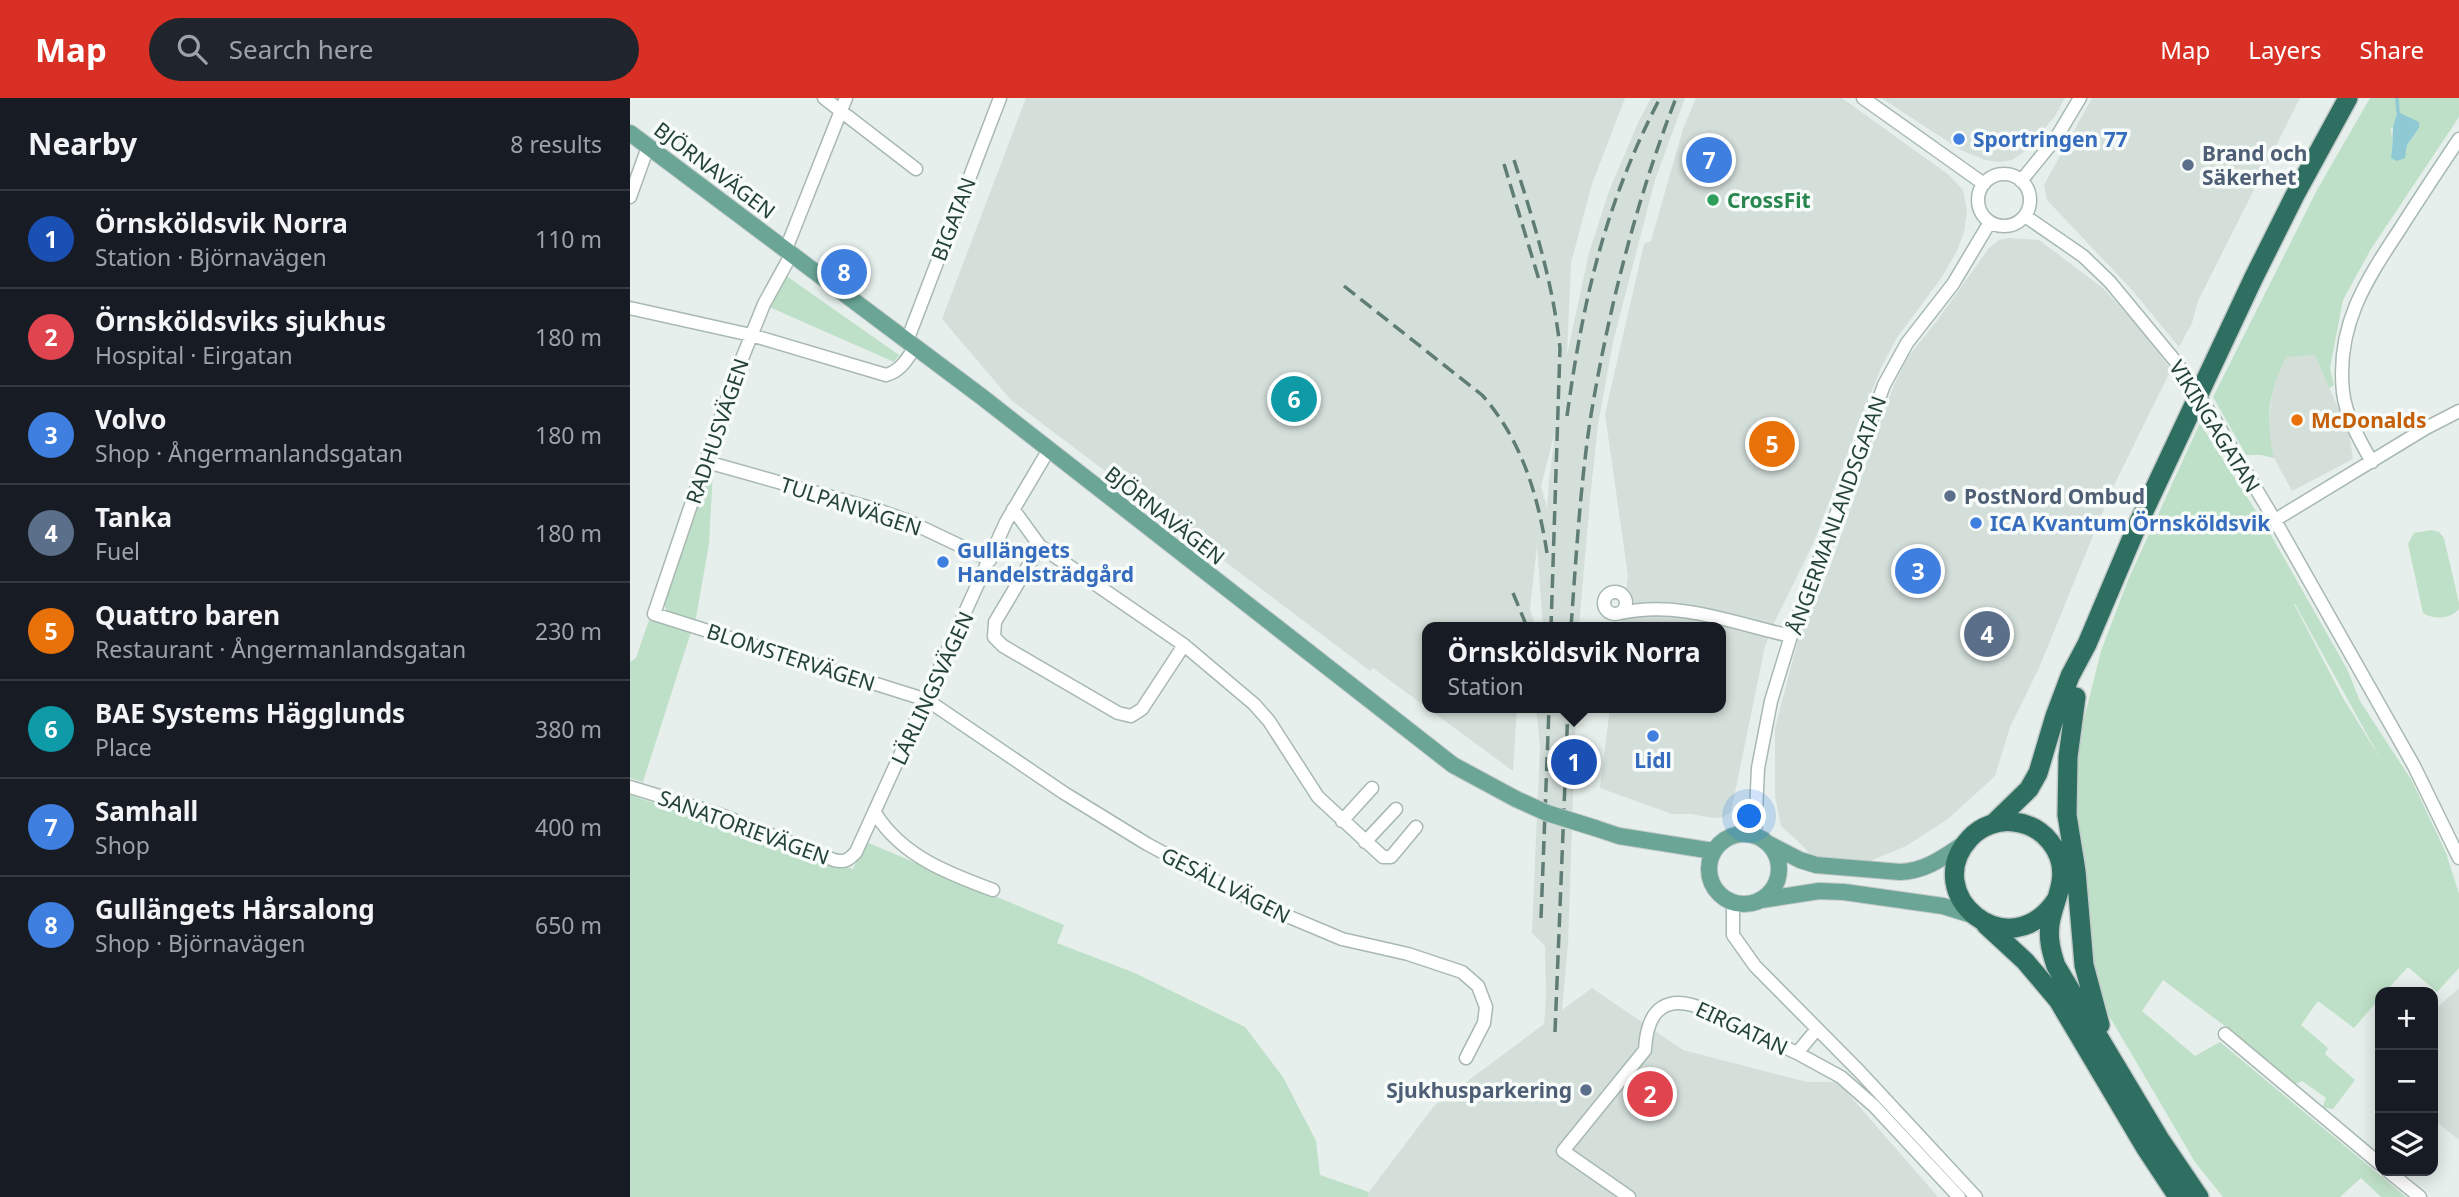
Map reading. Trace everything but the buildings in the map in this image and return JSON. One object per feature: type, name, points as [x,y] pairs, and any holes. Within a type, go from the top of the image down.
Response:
[{"type":"highway","points":[[2178,1197],[2145,1147],[2058,1000],[2025,961],[1962,900],[1956,880],[1958,860],[1967,841],[1993,824],[2029,789],[2038,773],[2070,676],[2087,644],[2137,526],[2254,277],[2348,98]]},
{"type":"highway","points":[[2087,644],[2068,757],[2067,815],[2076,871],[2084,965],[2090,994],[2110,1052]]},
{"type":"highway","points":[[2056,849],[2054,780],[2076,697]]},
{"type":"highway","points":[[1993,824],[2014,822],[2034,828],[2056,849],[2062,880],[2049,938],[2056,966],[2110,1052],[2159,1138],[2199,1197]]},
{"type":"highway","points":[[1979,919],[2004,928],[2024,926],[2043,916],[2056,900]]},
{"type":"main road","name":"BJÖRNAVÄGEN","points":[[630,133],[911,344],[1452,765],[1547,813],[1619,836],[1713,851]]},
{"type":"main road","points":[[1967,841],[1932,865],[1900,872],[1816,865],[1800,860],[1761,839],[1743,834],[1731,836],[1713,851],[1709,862],[1710,879],[1718,893],[1733,902],[1749,904],[1812,892],[1844,892],[1943,906],[1979,919]]},
{"type":"main road","points":[[1759,901],[1772,890],[1778,874],[1777,857],[1761,839]]},
{"type":"street","points":[[824,98],[844,104],[916,169]]},
{"type":"street","name":"BIGATAN","points":[[911,344],[1000,98]]},
{"type":"street","points":[[1863,98],[1984,184]]},
{"type":"street","points":[[2021,181],[2056,138],[2080,98]]},
{"type":"street","name":"RADHUSVÄGEN","points":[[654,614],[733,381],[789,251],[844,104]]},
{"type":"street","points":[[2372,462],[2350,417],[2343,394],[2345,336],[2365,281],[2459,139]]},
{"type":"street","points":[[630,197],[648,147]]},
{"type":"street","points":[[2001,174],[2021,181],[2029,195],[2025,216],[2008,226],[1990,222],[1983,215],[1978,203],[1984,184],[2001,174]]},
{"type":"street","name":"VIKINGAGATAN","points":[[2025,216],[2101,273],[2176,362],[2275,520],[2426,787],[2459,858]]},
{"type":"street","name":"ÅNGERMANLANDSGATAN","points":[[1761,839],[1762,746],[1771,701],[1791,636],[1890,373],[1907,343],[1959,274],[1990,222]]},
{"type":"street","points":[[630,309],[751,335],[886,375],[902,366],[911,344]]},
{"type":"street","points":[[2275,520],[2459,411]]},
{"type":"street","name":"LÄRLINGSVÄGEN","points":[[856,852],[1013,509],[1048,451]]},
{"type":"street","name":"TULPANVÄGEN","points":[[707,462],[878,510],[908,521],[990,560]]},
{"type":"street","points":[[1013,509],[1040,546],[1184,645],[1262,712],[1314,792],[1382,857],[1391,857],[1416,827]]},
{"type":"street","points":[[1040,546],[995,622],[995,637],[1003,646],[1118,713],[1131,716],[1142,709],[1184,645]]},
{"type":"street","points":[[1626,609],[1699,613],[1791,636]]},
{"type":"street","name":"BLOMSTERVÄGEN","points":[[654,614],[927,700]]},
{"type":"street","name":"GESÄLLVÄGEN","points":[[927,700],[1064,793],[1147,844],[1261,905],[1342,939],[1408,954],[1455,968],[1468,976],[1482,991],[1486,1007],[1483,1023],[1466,1058]]},
{"type":"street","name":"SANATORIEVÄGEN","points":[[630,786],[721,815],[840,862],[846,861],[856,852]]},
{"type":"street","points":[[1342,821],[1372,788]]},
{"type":"street","points":[[1365,842],[1396,808]]},
{"type":"street","points":[[875,813],[890,833],[915,855],[943,870],[993,890]]},
{"type":"street","points":[[1733,902],[1733,936],[1755,966],[1859,1071],[1976,1197]]},
{"type":"street","name":"EIRGATAN","points":[[1629,1197],[1563,1151],[1645,1051],[1648,1024],[1660,1010],[1677,1002],[1694,1004],[1797,1053],[1817,1030]]},
{"type":"street","points":[[2225,1034],[2375,1160]]},
{"type":"street","points":[[1797,1053],[1841,1077],[1859,1092],[1959,1197]]},
{"type":"street","points":[[2394,1176],[2420,1197]]},
{"type":"shaded area","points":[[1026,98],[1625,98],[1592,184],[1571,263],[1567,355],[1589,253],[1609,191],[1638,123],[1651,98],[1685,98],[1655,180],[1613,342],[1598,424],[1579,622],[1543,622],[1537,546],[1530,609],[1534,622],[1422,622],[1422,704],[1373,668],[1370,671],[1011,400],[942,319]],"holes":[[[1555,432],[1549,481],[1547,508],[1541,486]]]},
{"type":"shaded area","points":[[1696,98],[1842,98],[1949,175],[1963,190],[1967,211],[1964,232],[1957,251],[1942,277],[1896,339],[1880,370],[1813,544],[1775,621],[1765,646],[1731,812],[1714,818],[1672,814],[1600,788],[1609,713],[1726,713],[1726,622],[1622,622],[1628,576],[1605,414],[1644,244],[1651,241],[1683,129]]},
{"type":"shaded area","points":[[1881,98],[2065,98],[2055,116],[2027,150],[2012,160],[2000,162],[1985,160],[1961,150]]},
{"type":"shaded area","points":[[2092,98],[2300,98],[2198,301],[2192,323],[2179,347],[2132,290],[2047,200],[2044,185]]},
{"type":"shaded area","points":[[1999,240],[2039,240],[2103,288],[2144,333],[2171,370],[2113,487],[2039,668],[2010,727],[1995,776],[1948,819],[1906,846],[1856,867],[1815,861],[1781,826],[1775,796],[1775,728],[1798,640],[1829,570],[1893,387],[1907,358],[1989,248]]},
{"type":"shaded area","points":[[2315,355],[2349,433],[2353,459],[2292,491],[2274,458],[2268,429],[2273,385],[2286,356]]},
{"type":"shaded area","points":[[1434,713],[1517,713],[1513,771]]},
{"type":"shaded area","points":[[1537,713],[1576,713],[1568,945],[1562,1010],[1592,988],[1683,1050],[1807,1082],[1838,1082],[1938,1197],[1368,1197],[1369,1192],[1434,1106],[1544,1024],[1545,946],[1532,933],[1540,746]]},
{"type":"shaded area","points":[[2459,988],[2459,1140],[2438,1123],[2438,1007]]},
{"type":"green space","points":[[2370,98],[2459,98],[2459,117],[2371,249],[2343,300],[2330,368],[2334,385],[2329,388],[2315,355],[2286,357],[2275,383],[2270,406],[2274,458],[2246,455],[2213,397],[2317,190]],"holes":[[[2391,128],[2419,128],[2407,145],[2406,153],[2392,158]]]},
{"type":"green space","points":[[785,275],[899,355],[894,362],[767,306]]},
{"type":"green space","points":[[2200,423],[2271,535],[2347,669],[2360,701],[2412,781],[2446,853],[2459,894],[2459,968],[2438,991],[2438,987],[2431,987],[2408,967],[2390,987],[2375,987],[2375,1004],[2354,1028],[2318,1001],[2301,1025],[2328,1048],[2325,1054],[2355,1080],[2333,1109],[2322,1108],[2326,1098],[2302,1081],[2295,1084],[2229,1029],[2163,980],[2142,1011],[2195,1056],[2220,1042],[2375,1171],[2375,1176],[2381,1176],[2406,1197],[2381,1197],[2361,1178],[2340,1197],[2223,1197],[2195,1162],[2098,997],[2066,864],[2079,739],[2101,651],[2128,580]],"holes":[[[2294,604],[2295,604],[2380,758],[2343,698]]]},
{"type":"green space","points":[[713,472],[709,544],[695,623],[670,616],[662,602],[706,475]]},
{"type":"green space","points":[[2432,530],[2439,532],[2444,538],[2459,603],[2456,612],[2442,617],[2423,613],[2408,544],[2414,533]]},
{"type":"green space","points":[[649,620],[691,632],[643,782],[630,778],[630,662],[636,658]]},
{"type":"green space","points":[[630,795],[853,869],[866,842],[1064,925],[1057,943],[1135,973],[1245,1027],[1283,1077],[1316,1141],[1320,1175],[1369,1192],[1368,1197],[630,1197]]},
{"type":"water","points":[[2398,112],[2419,122],[2419,128],[2407,145],[2405,158],[2397,161],[2391,158]]},
{"type":"waterway","points":[[2397,98],[2398,112]]},
{"type":"railway","points":[[1567,416],[1581,332],[1599,253],[1625,176],[1660,98]]},
{"type":"railway","points":[[1571,622],[1584,472],[1597,380],[1636,216],[1676,98]]},
{"type":"railway","points":[[1514,160],[1548,276],[1560,348],[1551,622]]},
{"type":"railway","points":[[1504,164],[1540,283]]},
{"type":"railway","points":[[1344,286],[1482,395],[1496,412],[1526,470],[1539,511],[1547,553]]},
{"type":"railway","points":[[1513,593],[1525,622]]},
{"type":"railway","points":[[1541,918],[1549,713]]},
{"type":"railway","points":[[1555,1032],[1568,713]]},
{"type":"place","name":"Sportringen 77","points":[[1959,139]]},
{"type":"place","name":"Samhall","points":[[1709,160]]},
{"type":"place","name":"Brand och Säkerhet","points":[[2188,165]]},
{"type":"place","name":"CrossFit","points":[[1713,200]]},
{"type":"place","name":"Gullängets Hårsalong","points":[[844,272]]},
{"type":"place","name":"BAE Systems Hägglunds","points":[[1294,399]]},
{"type":"place","name":"McDonalds","points":[[2297,420]]},
{"type":"place","name":"Quattro baren","points":[[1772,444]]},
{"type":"place","name":"PostNord Ombud","points":[[1950,496]]},
{"type":"place","name":"ICA Kvantum Örnsköldsvik","points":[[1976,523]]},
{"type":"place","name":"Gullängets Handelsträdgård","points":[[943,562]]},
{"type":"place","name":"Volvo","points":[[1918,571]]},
{"type":"place","name":"Tanka","points":[[1987,634]]},
{"type":"place","name":"Lidl","points":[[1653,736]]},
{"type":"place","name":"Örnsköldsvik Norra","points":[[1574,762]]},
{"type":"place","name":"Sjukhusparkering","points":[[1586,1090]]},
{"type":"place","name":"Örnsköldsviks sjukhus","points":[[1650,1094]]}]
